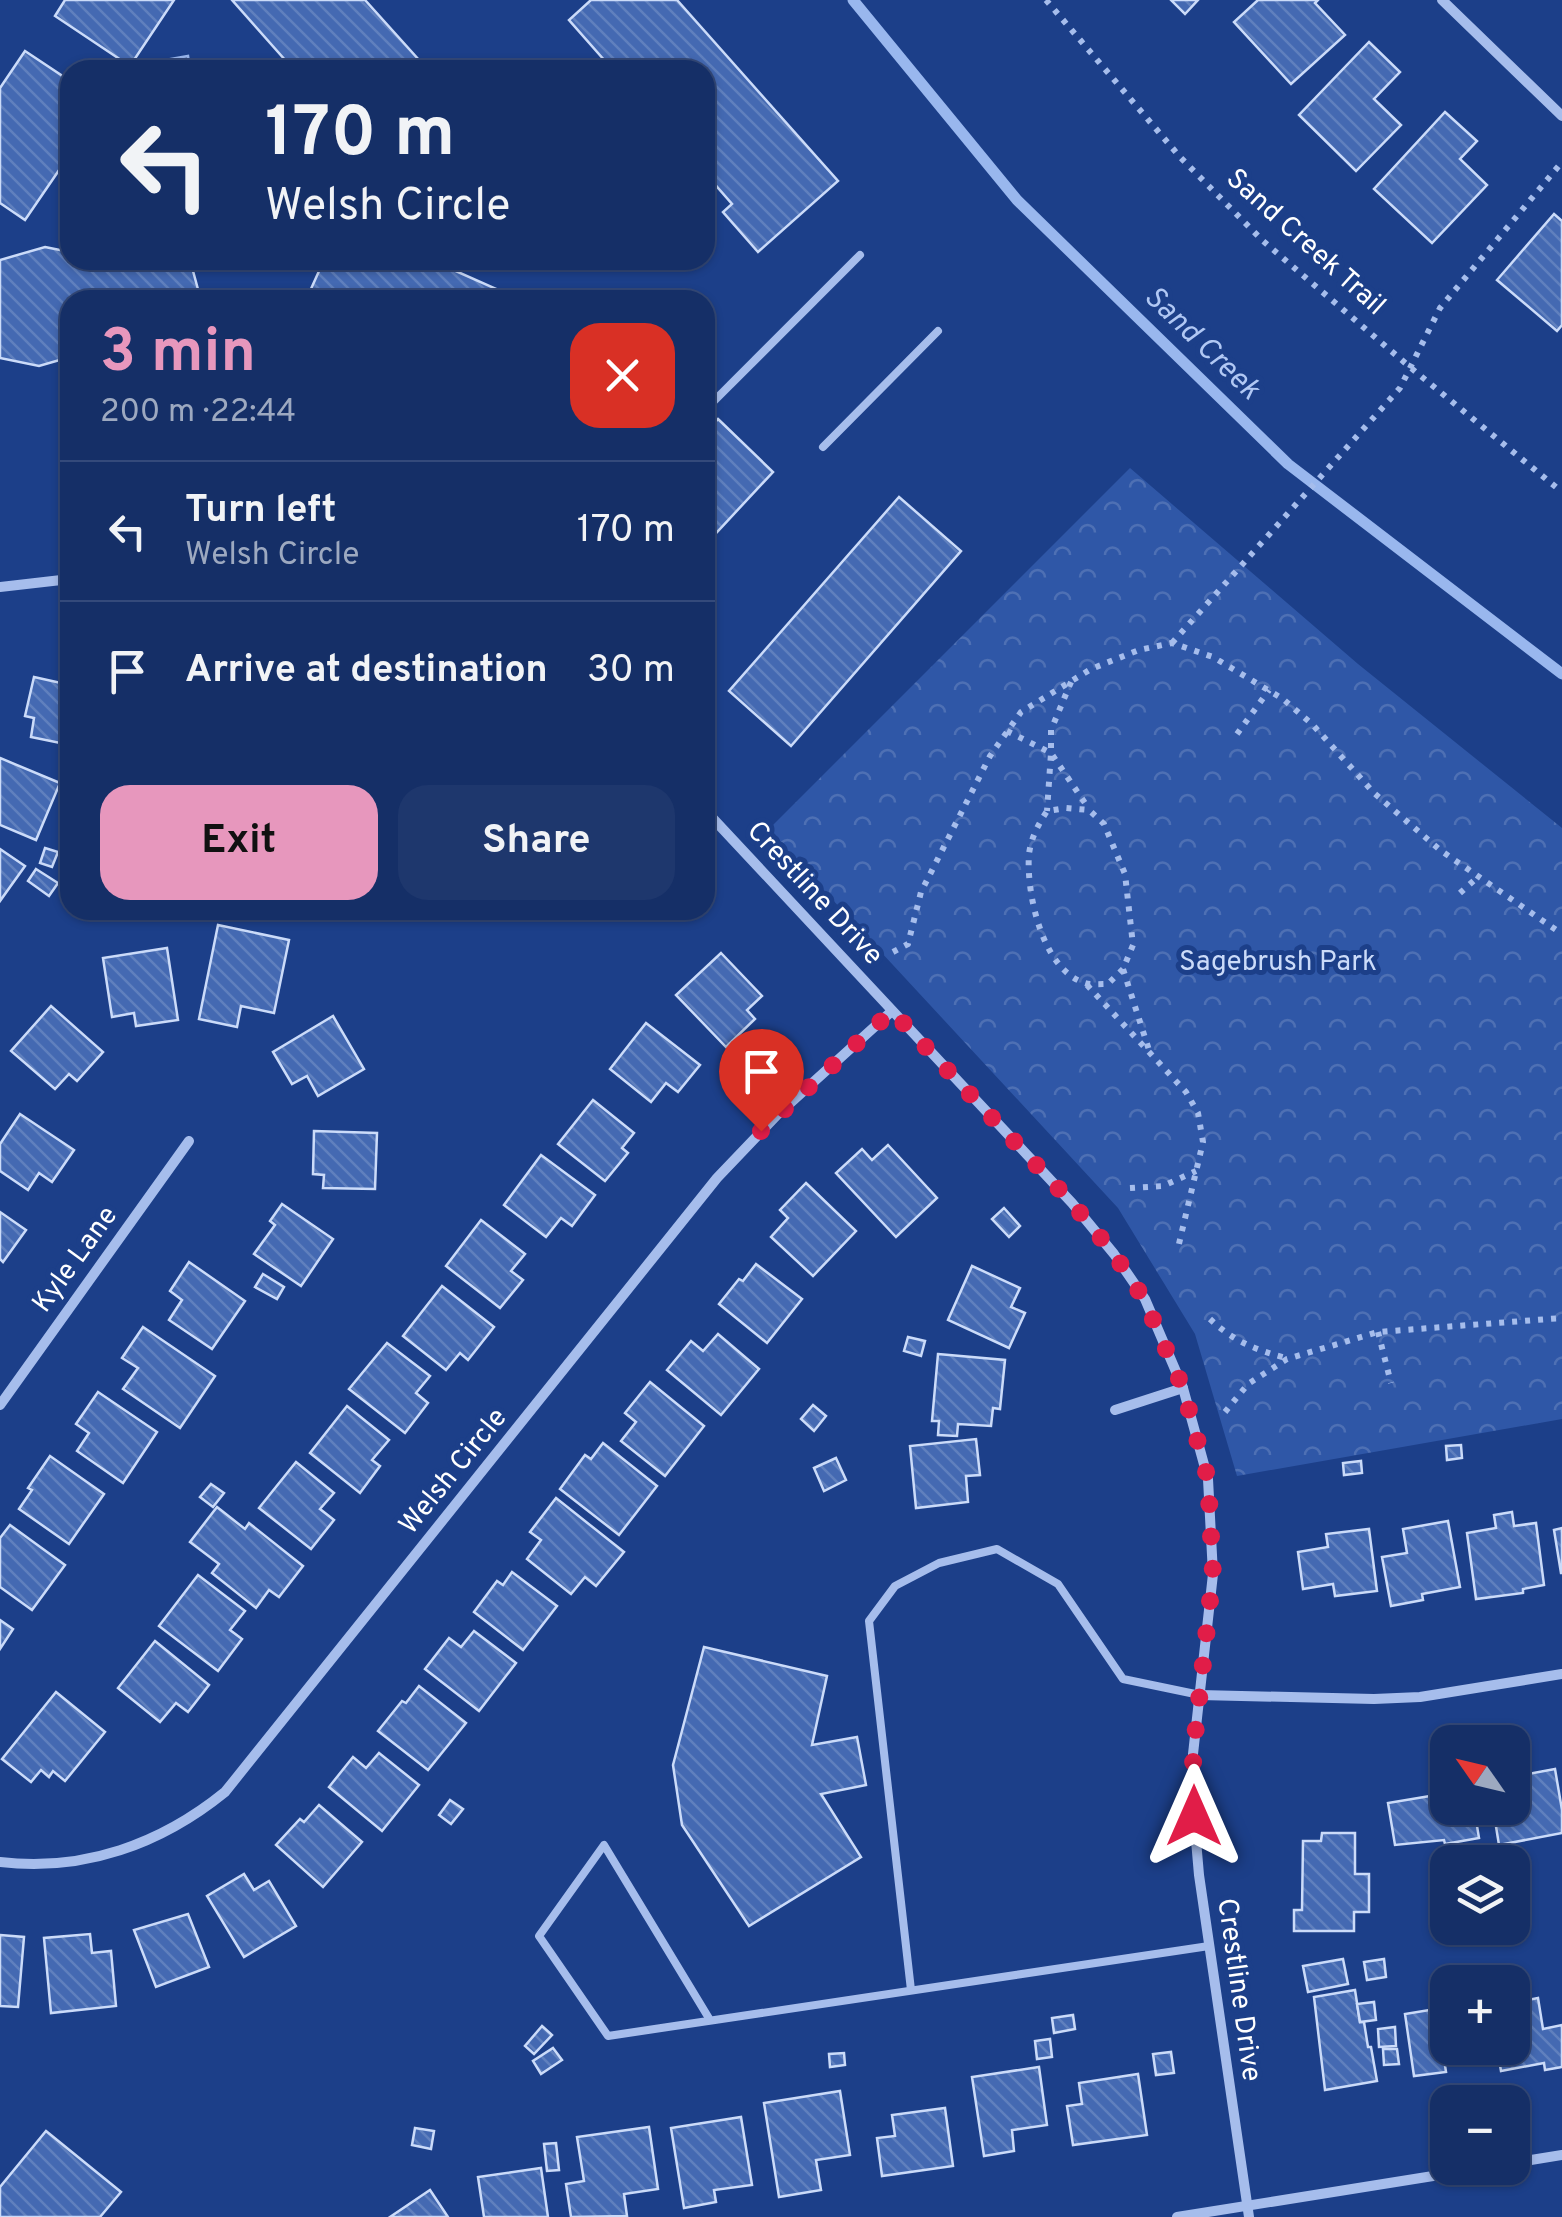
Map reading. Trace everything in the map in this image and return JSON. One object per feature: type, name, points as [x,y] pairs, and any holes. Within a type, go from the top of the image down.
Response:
[{"type":"street","points":[[1442,0],[1562,116]]},
{"type":"street","points":[[0,587],[60,580]]},
{"type":"street","name":"Crestline Drive","points":[[715,821],[1072,1203],[1144,1299],[1183,1388],[1208,1479],[1213,1574],[1193,1754],[1194,1816],[1248,2211]]},
{"type":"street","name":"Welsh Circle","points":[[0,1862],[54,1863],[104,1856],[149,1842],[191,1820],[225,1792],[717,1178],[766,1126],[892,1011]]},
{"type":"street","name":"Kyle Lane","points":[[0,1405],[189,1141]]},
{"type":"street","points":[[1114,1410],[1183,1388]]},
{"type":"street","points":[[1200,1695],[1420,1697],[1562,1674]]},
{"type":"street","points":[[1530,2160],[1562,2155]]},
{"type":"street","points":[[1177,2217],[1248,2211],[1430,2178]]},
{"type":"lane","points":[[715,400],[860,255]]},
{"type":"lane","points":[[823,447],[938,332]]},
{"type":"lane","points":[[911,1990],[868,1620],[895,1586],[939,1563],[997,1549],[1058,1584],[1124,1679],[1200,1695]]},
{"type":"lane","points":[[710,2020],[604,1844],[539,1936],[608,2036],[1209,1946]]},
{"type":"path","name":"Sand Creek Trail","points":[[1046,0],[1180,157],[1263,241],[1562,492]]},
{"type":"path","points":[[1172,643],[1400,388],[1440,308],[1562,162]]},
{"type":"path","points":[[894,952],[908,944],[921,892],[990,756],[1021,712],[1091,668],[1139,650],[1172,643],[1214,656],[1269,690],[1313,726],[1374,793],[1440,850],[1562,934]]},
{"type":"path","points":[[1071,681],[1051,730],[1047,812],[1035,830],[1029,853],[1030,892],[1037,925],[1054,956],[1149,1050],[1186,1092],[1198,1113],[1202,1142],[1178,1248]]},
{"type":"path","points":[[1237,734],[1269,690]]},
{"type":"path","points":[[1007,731],[1051,754],[1089,810],[1104,824],[1125,874],[1133,944],[1124,969],[1108,984],[1086,984]]},
{"type":"path","points":[[1047,812],[1066,808],[1089,810]]},
{"type":"path","points":[[1460,893],[1479,876]]},
{"type":"path","points":[[1124,969],[1149,1050]]},
{"type":"path","points":[[1130,1188],[1163,1186],[1196,1171]]},
{"type":"path","points":[[1225,1412],[1248,1384],[1287,1359],[1378,1332],[1562,1318]]},
{"type":"path","points":[[1210,1320],[1228,1337],[1287,1359]]},
{"type":"path","points":[[1378,1332],[1391,1383]]},
{"type":"green space","name":"Sagebrush Park","points":[[1130,468],[1358,664],[1562,828],[1562,1419],[1237,1476],[1195,1334],[1118,1208],[768,830]]},
{"type":"building","points":[[65,0],[174,0],[134,60],[121,60],[55,16]]},
{"type":"building","points":[[232,0],[365,0],[419,60],[285,60]]},
{"type":"building","points":[[591,0],[677,0],[838,181],[758,252],[723,212],[732,204],[715,184],[715,60],[604,60],[569,20]]},
{"type":"building","points":[[1171,0],[1198,0],[1185,14]]},
{"type":"building","points":[[1258,0],[1318,0],[1315,3],[1345,35],[1291,84],[1234,22]]},
{"type":"building","points":[[1369,42],[1400,72],[1374,99],[1401,125],[1356,171],[1299,115]]},
{"type":"building","points":[[25,51],[60,74],[60,169],[25,220],[0,203],[0,88]]},
{"type":"building","points":[[1445,112],[1477,141],[1460,159],[1487,185],[1432,243],[1374,189]]},
{"type":"building","points":[[1554,214],[1562,221],[1562,325],[1557,331],[1497,280]]},
{"type":"building","points":[[45,247],[60,250],[60,270],[193,270],[198,290],[60,290],[60,360],[39,366],[0,358],[0,260]]},
{"type":"building","points":[[320,270],[454,270],[498,290],[310,290]]},
{"type":"building","points":[[718,419],[773,472],[715,534]]},
{"type":"building","points":[[899,497],[961,551],[791,746],[729,691]]},
{"type":"building","points":[[34,677],[60,683],[60,743],[31,737],[34,718],[25,716]]},
{"type":"building","points":[[0,758],[60,783],[36,840],[0,825]]},
{"type":"building","points":[[45,848],[58,852],[52,867],[40,863]]},
{"type":"building","points":[[0,849],[25,866],[0,901]]},
{"type":"building","points":[[36,869],[58,883],[49,896],[28,881]]},
{"type":"building","points":[[218,925],[289,940],[274,1013],[241,1006],[237,1027],[199,1019]]},
{"type":"building","points":[[167,948],[178,1020],[136,1026],[134,1013],[112,1017],[103,958]]},
{"type":"building","points":[[721,953],[762,996],[747,1010],[755,1019],[726,1047],[676,995]]},
{"type":"building","points":[[51,1006],[103,1052],[77,1081],[69,1074],[55,1089],[11,1051]]},
{"type":"building","points":[[333,1016],[364,1069],[318,1096],[307,1076],[292,1084],[273,1052]]},
{"type":"building","points":[[646,1023],[700,1065],[678,1092],[666,1083],[651,1102],[610,1069]]},
{"type":"building","points":[[593,1100],[634,1133],[622,1148],[628,1153],[605,1181],[558,1144]]},
{"type":"building","points":[[20,1114],[74,1150],[52,1182],[39,1173],[28,1190],[0,1171],[0,1144]]},
{"type":"building","points":[[314,1131],[377,1133],[375,1189],[323,1188],[324,1175],[313,1174]]},
{"type":"building","points":[[888,1145],[937,1198],[896,1237],[836,1173],[862,1149],[872,1160]]},
{"type":"building","points":[[541,1155],[595,1195],[572,1226],[561,1218],[546,1237],[504,1205]]},
{"type":"building","points":[[806,1183],[856,1231],[813,1276],[771,1237],[788,1218],[780,1210]]},
{"type":"building","points":[[282,1204],[333,1239],[301,1286],[254,1254],[275,1225],[270,1221]]},
{"type":"building","points":[[1004,1208],[1020,1226],[1009,1237],[992,1219]]},
{"type":"building","points":[[0,1212],[26,1230],[3,1262],[0,1259]]},
{"type":"building","points":[[481,1220],[525,1254],[511,1271],[523,1280],[500,1308],[446,1266]]},
{"type":"building","points":[[189,1262],[245,1301],[212,1349],[169,1320],[182,1300],[170,1291]]},
{"type":"building","points":[[756,1264],[802,1299],[767,1343],[719,1304]]},
{"type":"building","points":[[972,1266],[1020,1288],[1011,1307],[1025,1313],[1009,1348],[948,1320]]},
{"type":"building","points":[[263,1274],[284,1287],[277,1299],[255,1287]]},
{"type":"building","points":[[442,1286],[494,1327],[468,1360],[460,1353],[446,1370],[403,1336]]},
{"type":"building","points":[[143,1327],[215,1376],[180,1428],[123,1389],[138,1368],[122,1358]]},
{"type":"building","points":[[718,1334],[759,1369],[721,1415],[667,1370],[691,1341],[703,1351]]},
{"type":"building","points":[[908,1337],[925,1341],[921,1356],[904,1351]]},
{"type":"building","points":[[387,1343],[430,1376],[416,1393],[428,1403],[405,1433],[349,1389]]},
{"type":"building","points":[[938,1354],[1005,1360],[1000,1409],[993,1408],[991,1426],[958,1424],[957,1436],[938,1435],[939,1421],[932,1421]]},
{"type":"building","points":[[650,1382],[704,1426],[665,1476],[621,1441],[636,1422],[625,1413]]},
{"type":"building","points":[[98,1392],[157,1432],[123,1483],[77,1451],[89,1433],[76,1424]]},
{"type":"building","points":[[813,1405],[826,1416],[814,1431],[801,1419]]},
{"type":"building","points":[[347,1406],[389,1440],[372,1460],[380,1466],[360,1493],[310,1453]]},
{"type":"building","points":[[976,1439],[980,1475],[966,1476],[968,1502],[916,1508],[910,1446]]},
{"type":"building","points":[[603,1443],[657,1486],[619,1535],[560,1489],[585,1455],[591,1459]]},
{"type":"building","points":[[1461,1445],[1462,1458],[1447,1460],[1446,1446]]},
{"type":"building","points":[[50,1456],[104,1494],[69,1544],[19,1509]]},
{"type":"building","points":[[836,1458],[846,1480],[824,1491],[814,1468]]},
{"type":"building","points":[[1361,1461],[1362,1473],[1344,1475],[1343,1463]]},
{"type":"building","points":[[296,1462],[334,1493],[320,1509],[334,1520],[311,1549],[259,1508]]},
{"type":"building","points":[[211,1484],[224,1493],[213,1507],[200,1497]]},
{"type":"building","points":[[556,1498],[624,1552],[596,1586],[585,1577],[571,1594],[527,1559],[541,1540],[530,1532]]},
{"type":"building","points":[[217,1507],[245,1529],[249,1523],[303,1566],[279,1597],[269,1590],[256,1608],[212,1573],[219,1564],[190,1542]]},
{"type":"building","points":[[1512,1512],[1514,1526],[1536,1523],[1544,1585],[1523,1589],[1523,1593],[1476,1599],[1467,1533],[1496,1528],[1494,1515]]},
{"type":"building","points":[[1448,1521],[1460,1587],[1422,1594],[1423,1600],[1391,1606],[1382,1557],[1407,1553],[1403,1529]]},
{"type":"building","points":[[10,1525],[65,1565],[32,1610],[0,1587],[0,1538]]},
{"type":"building","points":[[1562,1528],[1562,1573],[1561,1573],[1554,1530]]},
{"type":"building","points":[[1369,1529],[1377,1591],[1335,1596],[1333,1584],[1303,1589],[1298,1552],[1328,1547],[1326,1534]]},
{"type":"building","points":[[512,1572],[557,1606],[523,1650],[474,1612],[497,1581],[503,1585]]},
{"type":"building","points":[[198,1575],[245,1611],[230,1630],[242,1639],[218,1671],[159,1626]]},
{"type":"building","points":[[0,1620],[13,1629],[0,1649]]},
{"type":"building","points":[[474,1631],[516,1663],[479,1711],[425,1669],[449,1638],[461,1647]]},
{"type":"building","points":[[155,1641],[209,1685],[188,1712],[176,1703],[160,1722],[118,1688]]},
{"type":"building","points":[[704,1647],[827,1676],[812,1745],[857,1737],[866,1785],[821,1794],[861,1857],[749,1926],[682,1825],[673,1765]]},
{"type":"building","points":[[419,1686],[466,1723],[428,1770],[378,1731]]},
{"type":"building","points":[[56,1692],[105,1732],[65,1781],[53,1771],[49,1777],[41,1770],[31,1782],[2,1759]]},
{"type":"building","points":[[379,1753],[419,1785],[382,1831],[329,1787],[353,1757],[366,1768]]},
{"type":"building","points":[[1555,1769],[1562,1833],[1499,1845],[1496,1825],[1530,1825],[1530,1774]]},
{"type":"building","points":[[1430,1796],[1430,1825],[1477,1825],[1479,1838],[1445,1844],[1444,1840],[1395,1845],[1388,1803]]},
{"type":"building","points":[[450,1800],[463,1809],[451,1824],[439,1815]]},
{"type":"building","points":[[319,1805],[362,1842],[323,1887],[276,1845]]},
{"type":"building","points":[[1322,1833],[1355,1833],[1355,1874],[1369,1874],[1369,1912],[1354,1912],[1354,1931],[1294,1931],[1294,1910],[1302,1910],[1303,1841],[1321,1841]]},
{"type":"building","points":[[244,1874],[254,1890],[269,1881],[296,1926],[244,1957],[207,1896]]},
{"type":"building","points":[[188,1914],[209,1967],[156,1987],[134,1930]]},
{"type":"building","points":[[90,1934],[92,1953],[111,1951],[116,2006],[51,2013],[44,1938]]},
{"type":"building","points":[[0,1935],[24,1937],[18,2007],[0,2006]]},
{"type":"building","points":[[1343,1959],[1348,1984],[1308,1992],[1303,1966]]},
{"type":"building","points":[[1384,1959],[1386,1977],[1367,1980],[1364,1962]]},
{"type":"building","points":[[1355,1990],[1377,2081],[1325,2090],[1314,1997]]},
{"type":"building","points":[[1538,1998],[1543,2029],[1562,2025],[1562,2067],[1545,2070],[1544,2063],[1501,2071],[1500,2065],[1530,2065],[1530,2000]]},
{"type":"building","points":[[1374,2002],[1376,2020],[1360,2022],[1357,2004]]},
{"type":"building","points":[[1430,2010],[1430,2065],[1445,2065],[1446,2072],[1414,2076],[1405,2014]]},
{"type":"building","points":[[1073,2015],[1075,2029],[1054,2033],[1052,2018]]},
{"type":"building","points":[[542,2026],[552,2035],[534,2054],[525,2046]]},
{"type":"building","points":[[1395,2027],[1396,2046],[1379,2047],[1378,2029]]},
{"type":"building","points":[[1050,2039],[1052,2057],[1037,2059],[1035,2041]]},
{"type":"building","points":[[553,2048],[562,2060],[541,2074],[533,2061]]},
{"type":"building","points":[[1383,2049],[1397,2049],[1399,2064],[1384,2065]]},
{"type":"building","points":[[1171,2052],[1174,2073],[1156,2075],[1153,2054]]},
{"type":"building","points":[[844,2053],[845,2065],[830,2067],[829,2054]]},
{"type":"building","points":[[1039,2067],[1047,2125],[1012,2130],[1014,2151],[984,2156],[972,2077]]},
{"type":"building","points":[[1138,2074],[1147,2135],[1073,2145],[1067,2106],[1082,2104],[1079,2083]]},
{"type":"building","points":[[840,2091],[850,2155],[816,2160],[821,2190],[779,2197],[764,2103]]},
{"type":"building","points":[[945,2108],[953,2166],[882,2176],[877,2138],[895,2136],[892,2115]]},
{"type":"building","points":[[741,2117],[752,2185],[714,2190],[716,2202],[684,2208],[671,2128]]},
{"type":"building","points":[[649,2127],[658,2189],[624,2194],[627,2216],[571,2217],[566,2184],[584,2181],[577,2137]]},
{"type":"building","points":[[415,2128],[434,2131],[431,2149],[412,2145]]},
{"type":"building","points":[[46,2131],[121,2192],[100,2217],[0,2217],[0,2187]]},
{"type":"building","points":[[556,2143],[559,2170],[547,2171],[544,2144]]},
{"type":"building","points":[[541,2168],[548,2217],[484,2217],[478,2177]]},
{"type":"building","points":[[430,2190],[448,2217],[390,2217]]},
{"type":"waterway","name":"Sand Creek","points":[[853,0],[1017,200],[1288,464],[1562,674]]},
{"type":"route","points":[[761,1131],[892,1011],[1072,1203],[1144,1299],[1183,1388],[1208,1479],[1213,1574],[1193,1754],[1194,1816]]}]
